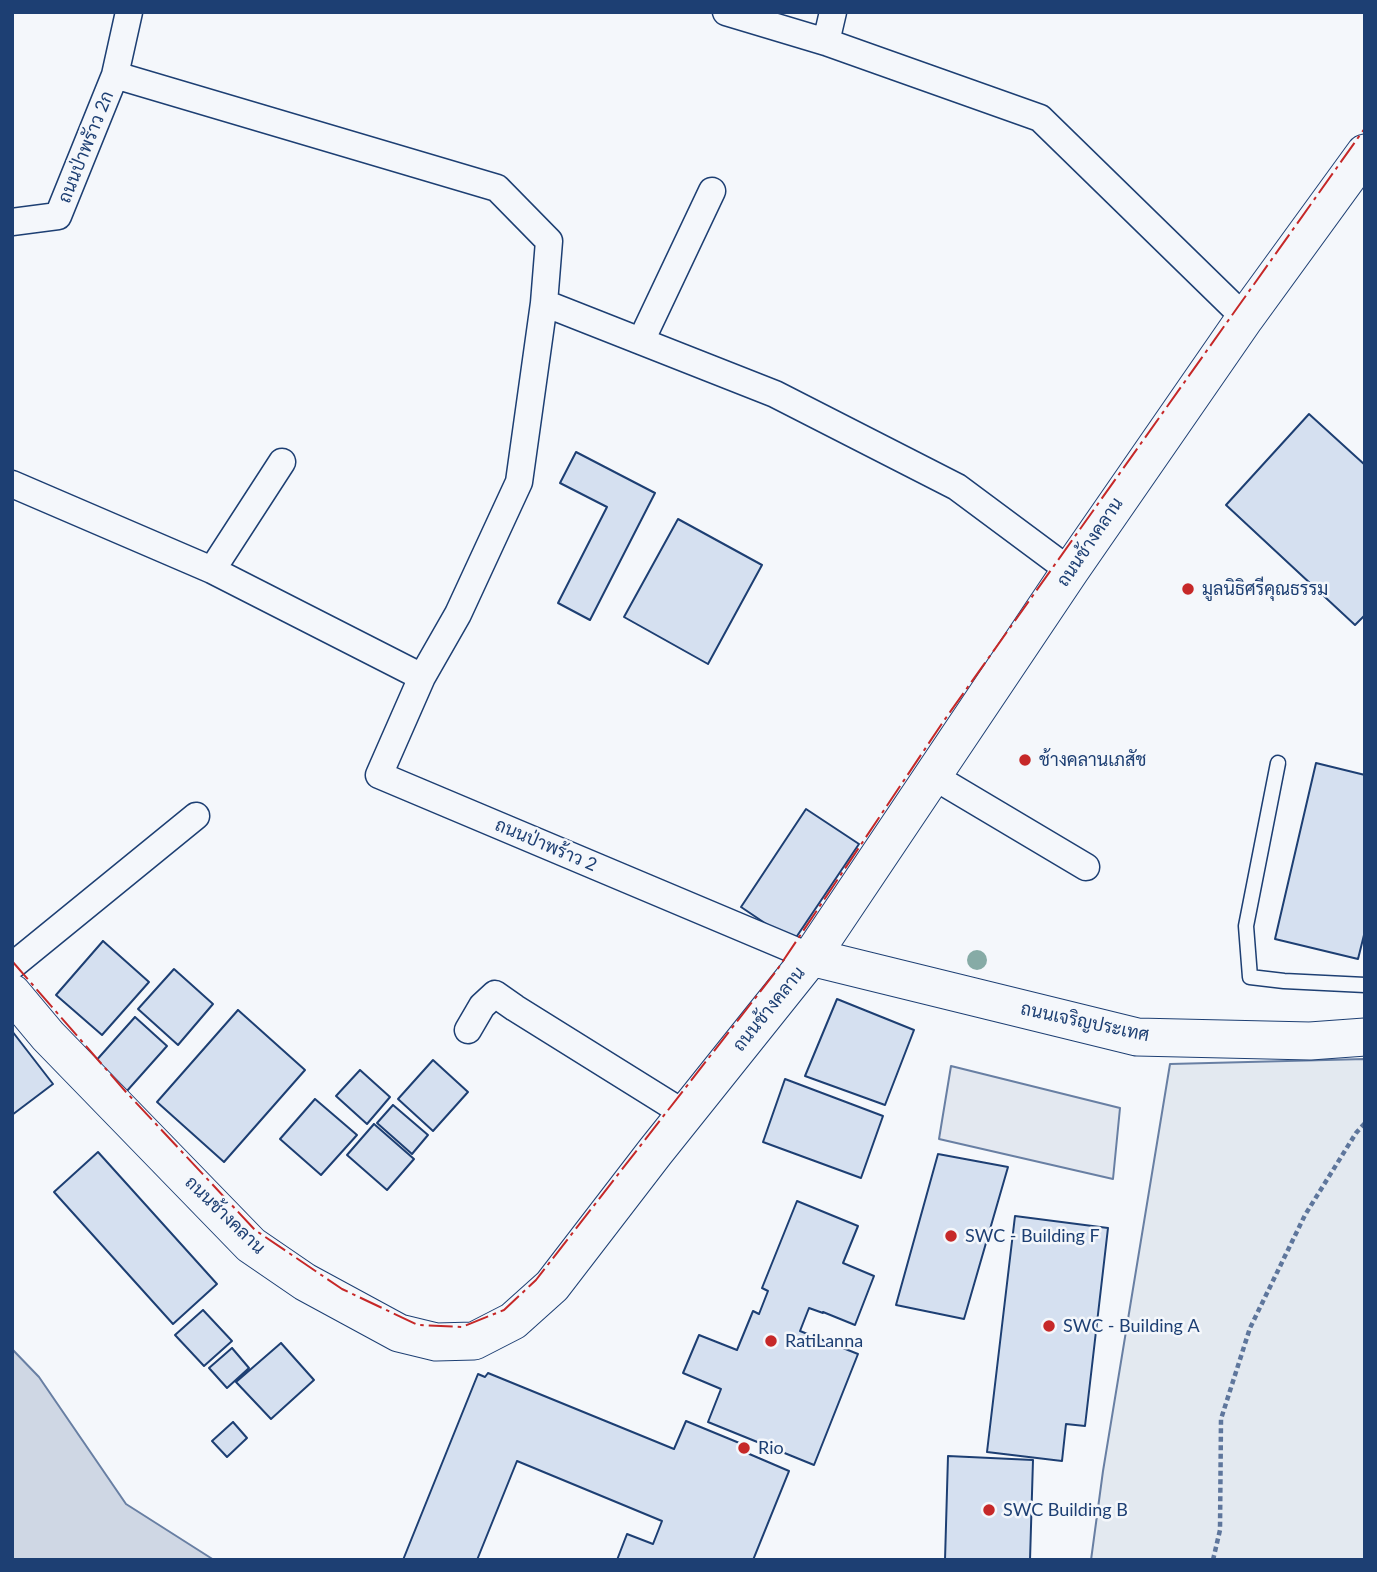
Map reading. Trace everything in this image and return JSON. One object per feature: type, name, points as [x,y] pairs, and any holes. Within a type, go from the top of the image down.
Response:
[{"type":"street","points":[[12,484],[212,570],[422,677],[458,614],[519,482],[544,303],[549,242],[497,188],[115,75],[129,12]]},
{"type":"street","points":[[726,12],[826,41],[1040,118],[1245,318]]},
{"type":"street","points":[[826,41],[833,12]]},
{"type":"street","name":"ถนนป่าพรัาว 2ก","points":[[12,222],[58,216],[115,75]]},
{"type":"street","name":"ถนนช้างคลาน","points":[[12,993],[48,1036],[251,1245],[305,1282],[399,1332],[436,1342],[474,1341],[513,1321],[552,1286],[811,957],[1070,571],[1245,318],[1365,153]]},
{"type":"street","points":[[640,341],[712,191]]},
{"type":"street","points":[[544,303],[775,394],[957,487],[1070,571]]},
{"type":"street","points":[[212,570],[282,462]]},
{"type":"street","name":"ถนนป่าพร้าว 2","points":[[422,677],[379,775],[811,957]]},
{"type":"street","points":[[933,776],[1086,867]]},
{"type":"street","points":[[12,966],[197,816]]},
{"type":"street","name":"ถนนเจริญประเทศ","points":[[811,957],[1137,1037],[1310,1041],[1365,1037]]},
{"type":"street","points":[[468,1030],[482,1006],[495,994],[685,1114]]},
{"type":"lane","points":[[1278,763],[1246,926],[1250,977],[1365,985]]},
{"type":"path","points":[[1213,1560],[1220,1530],[1221,1419],[1250,1328],[1305,1215],[1365,1123]]},
{"type":"shaded area","points":[[1365,1059],[1365,1560],[1091,1560],[1103,1471],[1170,1064]]},
{"type":"shaded area","points":[[951,1066],[1120,1108],[1113,1179],[939,1139]]},
{"type":"shaded area","points":[[12,1349],[39,1377],[126,1504],[214,1560],[12,1560]]},
{"type":"building","points":[[1309,414],[1365,465],[1365,615],[1355,625],[1226,505]]},
{"type":"building","points":[[576,452],[655,493],[590,620],[558,603],[607,507],[560,483]]},
{"type":"building","points":[[678,519],[762,565],[708,664],[624,617]]},
{"type":"building","points":[[1316,763],[1365,775],[1365,931],[1358,959],[1275,939]]},
{"type":"building","points":[[806,809],[859,844],[793,942],[741,907]]},
{"type":"building","points":[[103,941],[149,982],[102,1035],[56,995]]},
{"type":"building","points":[[174,969],[213,1004],[178,1045],[138,1009]]},
{"type":"building","points":[[837,999],[914,1030],[885,1105],[805,1076]]},
{"type":"building","points":[[238,1010],[305,1070],[224,1162],[157,1102]]},
{"type":"building","points":[[135,1017],[167,1046],[126,1092],[94,1063]]},
{"type":"building","points":[[12,1031],[53,1084],[12,1115]]},
{"type":"building","points":[[433,1060],[468,1092],[433,1131],[398,1099]]},
{"type":"building","points":[[360,1070],[390,1097],[367,1124],[336,1096]]},
{"type":"building","points":[[785,1079],[883,1116],[861,1178],[763,1142]]},
{"type":"building","points":[[315,1099],[357,1135],[321,1175],[280,1139]]},
{"type":"building","points":[[393,1105],[428,1135],[412,1154],[377,1123]]},
{"type":"building","points":[[374,1124],[414,1159],[387,1190],[347,1155]]},
{"type":"building","points":[[98,1152],[217,1284],[173,1324],[54,1192]]},
{"type":"building","name":"SWC - Building F","points":[[938,1154],[1008,1167],[964,1319],[896,1305]]},
{"type":"building","points":[[797,1201],[858,1226],[843,1263],[874,1276],[855,1325],[809,1308],[800,1331],[858,1354],[814,1465],[708,1422],[721,1389],[683,1373],[699,1335],[737,1350],[753,1311],[759,1314],[768,1291],[762,1288]]},
{"type":"building","name":"SWC - Building A","points":[[1015,1216],[1108,1228],[1085,1426],[1066,1424],[1062,1461],[987,1452]]},
{"type":"building","points":[[203,1310],[232,1341],[204,1366],[175,1335]]},
{"type":"building","points":[[281,1343],[314,1380],[271,1419],[236,1382]]},
{"type":"building","points":[[232,1348],[249,1368],[227,1388],[209,1368]]},
{"type":"building","points":[[488,1373],[674,1449],[686,1421],[749,1447],[747,1453],[789,1471],[753,1560],[617,1560],[627,1534],[653,1544],[662,1521],[517,1461],[477,1560],[403,1560],[478,1374],[485,1377]]},
{"type":"building","points":[[233,1422],[247,1438],[227,1457],[212,1441]]},
{"type":"building","name":"SWC Building B","points":[[948,1456],[1033,1460],[1030,1560],[945,1560]]},
{"type":"power","points":[[12,961],[126,1092],[255,1230],[342,1289],[418,1325],[462,1327],[504,1310],[536,1280],[777,970],[943,722],[1365,128]]},
{"type":"place","name":"มูลนิธิศรีคุณธรรม","points":[[1188,589]]},
{"type":"place","name":"ช้างคลานเภสัช","points":[[1025,760]]},
{"type":"place","name":"SWC - Building F","points":[[951,1236]]},
{"type":"place","name":"SWC - Building A","points":[[1049,1326]]},
{"type":"place","name":"RatiLanna","points":[[771,1341]]},
{"type":"place","name":"Rio","points":[[744,1448]]},
{"type":"place","name":"SWC Building B","points":[[989,1510]]}]
